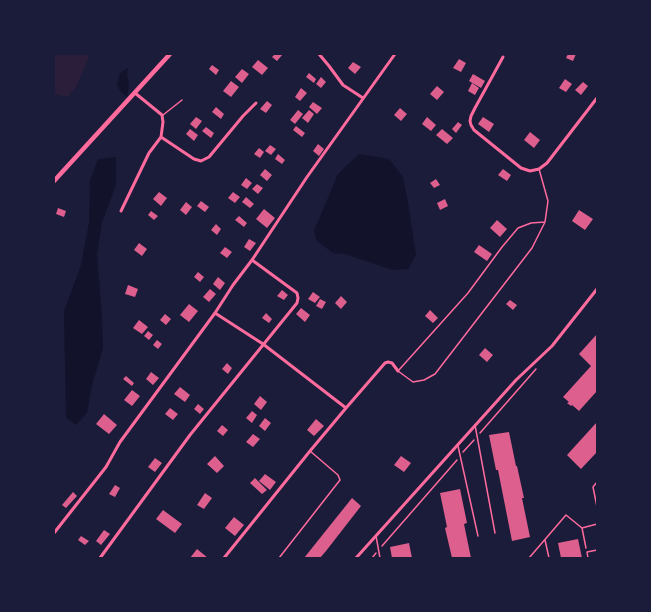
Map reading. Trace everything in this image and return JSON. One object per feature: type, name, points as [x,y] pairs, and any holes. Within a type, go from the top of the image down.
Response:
[{"type":"main road","points":[[54,181],[170,54]]},
{"type":"street","points":[[319,54],[343,85],[363,98]]},
{"type":"street","points":[[54,533],[106,467],[120,442],[252,260],[307,177],[395,54]]},
{"type":"street","points":[[504,58],[471,116],[470,121],[471,126],[480,136],[522,168],[530,171],[539,169],[547,163],[597,98]]},
{"type":"street","points":[[121,211],[149,153],[161,137],[163,122],[162,116],[135,92]]},
{"type":"street","points":[[161,137],[194,159],[201,161],[209,157],[243,116],[256,103]]},
{"type":"street","points":[[100,558],[190,435],[297,302],[297,293],[252,260]]},
{"type":"street","points":[[356,558],[516,380],[552,346],[597,289]]},
{"type":"street","points":[[215,312],[250,334],[346,408]]},
{"type":"street","points":[[224,558],[346,408],[385,363],[392,363],[398,371]]},
{"type":"lane","points":[[162,116],[182,100]]},
{"type":"lane","points":[[539,169],[548,201],[544,222],[532,248],[435,374],[424,380],[414,382],[398,371],[468,293],[518,228],[531,223],[544,222]]},
{"type":"lane","points":[[476,425],[495,533]]},
{"type":"lane","points":[[458,445],[478,536]]},
{"type":"lane","points":[[279,558],[340,480],[338,475],[310,452]]},
{"type":"lane","points":[[376,536],[380,558]]},
{"type":"lane","points":[[588,558],[587,552],[597,550]]},
{"type":"path","points":[[372,558],[540,364]]},
{"type":"path","points":[[597,482],[593,487],[597,507]]},
{"type":"path","points":[[529,558],[566,515],[582,528],[587,552]]},
{"type":"path","points":[[582,528],[597,524]]},
{"type":"path","points":[[545,540],[549,558]]},
{"type":"shaded area","points":[[54,54],[87,54],[89,57],[77,85],[68,97],[54,94]]},
{"type":"shaded area","points":[[128,68],[127,75],[129,85],[127,97],[120,91],[117,84],[120,73]]},
{"type":"shaded area","points":[[359,154],[389,159],[403,177],[416,255],[408,269],[393,270],[345,254],[333,253],[317,241],[314,231],[338,174]]},
{"type":"shaded area","points":[[116,157],[116,185],[102,222],[97,255],[103,348],[92,385],[87,413],[76,425],[66,418],[64,311],[81,265],[89,223],[90,180],[98,159]]},
{"type":"building","points":[[275,54],[283,54],[277,61],[272,57]]},
{"type":"building","points":[[568,54],[576,54],[573,61],[566,58]]},
{"type":"building","points":[[459,59],[466,63],[461,72],[453,68]]},
{"type":"building","points":[[258,60],[268,68],[262,75],[252,67]]},
{"type":"building","points":[[353,62],[361,67],[355,74],[348,68]]},
{"type":"building","points":[[212,65],[219,70],[216,75],[209,69]]},
{"type":"building","points":[[242,69],[249,74],[242,83],[235,77]]},
{"type":"building","points":[[309,73],[316,79],[314,83],[306,77]]},
{"type":"building","points":[[473,74],[485,81],[481,88],[469,81]]},
{"type":"building","points":[[321,77],[326,82],[321,88],[316,84]]},
{"type":"building","points":[[565,79],[572,84],[566,92],[559,88]]},
{"type":"building","points":[[231,81],[239,87],[231,97],[223,91]]},
{"type":"building","points":[[583,82],[588,86],[581,95],[575,90]]},
{"type":"building","points":[[472,83],[479,88],[475,95],[468,91]]},
{"type":"building","points":[[437,86],[444,92],[437,100],[430,94]]},
{"type":"building","points":[[301,88],[307,93],[300,101],[295,97]]},
{"type":"building","points":[[267,101],[272,105],[266,113],[260,109]]},
{"type":"building","points":[[313,102],[322,108],[317,114],[309,107]]},
{"type":"building","points":[[216,107],[224,114],[221,119],[212,112]]},
{"type":"building","points":[[400,108],[407,114],[401,121],[394,115]]},
{"type":"building","points":[[298,110],[303,114],[295,124],[290,120]]},
{"type":"building","points":[[309,110],[314,114],[308,123],[302,118]]},
{"type":"building","points":[[196,117],[202,121],[196,129],[190,124]]},
{"type":"building","points":[[427,117],[436,125],[431,131],[422,124]]},
{"type":"building","points":[[483,117],[494,124],[489,132],[478,124]]},
{"type":"building","points":[[458,122],[462,125],[456,133],[452,129]]},
{"type":"building","points":[[296,126],[305,133],[302,137],[293,130]]},
{"type":"building","points":[[206,127],[214,133],[211,138],[202,131]]},
{"type":"building","points":[[190,129],[198,135],[194,141],[186,134]]},
{"type":"building","points":[[442,129],[453,138],[447,144],[436,135]]},
{"type":"building","points":[[530,132],[540,140],[534,148],[524,140]]},
{"type":"building","points":[[318,144],[324,149],[319,156],[313,151]]},
{"type":"building","points":[[270,145],[276,149],[271,155],[265,151]]},
{"type":"building","points":[[259,148],[264,152],[260,158],[254,154]]},
{"type":"building","points":[[278,154],[285,160],[282,164],[275,159]]},
{"type":"building","points":[[265,169],[272,175],[267,181],[260,175]]},
{"type":"building","points":[[503,169],[511,175],[507,181],[498,175]]},
{"type":"building","points":[[246,178],[252,183],[247,189],[241,185]]},
{"type":"building","points":[[436,179],[440,185],[434,188],[430,183]]},
{"type":"building","points":[[257,184],[263,188],[258,194],[252,189]]},
{"type":"building","points":[[159,192],[167,198],[161,206],[153,199]]},
{"type":"building","points":[[233,192],[240,197],[235,203],[228,198]]},
{"type":"building","points":[[246,197],[254,204],[250,208],[242,202]]},
{"type":"building","points":[[445,199],[448,206],[440,210],[437,203]]},
{"type":"building","points":[[201,201],[209,207],[205,212],[197,206]]},
{"type":"building","points":[[186,202],[192,207],[186,215],[180,210]]},
{"type":"building","points":[[58,208],[66,211],[64,217],[56,214]]},
{"type":"building","points":[[264,209],[275,218],[267,228],[256,219]]},
{"type":"building","points":[[579,210],[593,219],[585,230],[572,221]]},
{"type":"building","points":[[151,211],[158,216],[154,220],[148,215]]},
{"type":"building","points":[[239,216],[247,223],[244,227],[235,220]]},
{"type":"building","points":[[497,220],[507,229],[500,237],[490,228]]},
{"type":"building","points":[[216,224],[221,229],[217,235],[211,230]]},
{"type":"building","points":[[249,239],[256,243],[250,251],[244,247]]},
{"type":"building","points":[[139,243],[147,249],[142,256],[134,250]]},
{"type":"building","points":[[479,245],[492,254],[487,261],[474,252]]},
{"type":"building","points":[[225,247],[232,252],[227,258],[220,253]]},
{"type":"building","points":[[198,272],[204,277],[200,282],[194,277]]},
{"type":"building","points":[[218,277],[225,283],[220,290],[213,284]]},
{"type":"building","points":[[128,285],[138,289],[135,297],[125,294]]},
{"type":"building","points":[[210,289],[216,294],[209,302],[203,297]]},
{"type":"building","points":[[282,290],[288,295],[284,300],[277,296]]},
{"type":"building","points":[[313,292],[320,297],[315,303],[308,299]]},
{"type":"building","points":[[341,296],[347,302],[341,309],[335,303]]},
{"type":"building","points":[[320,299],[326,302],[322,309],[316,306]]},
{"type":"building","points":[[510,300],[517,305],[513,310],[506,304]]},
{"type":"building","points":[[189,304],[198,311],[189,322],[180,315]]},
{"type":"building","points":[[301,308],[310,315],[305,322],[296,314]]},
{"type":"building","points":[[430,310],[438,318],[433,323],[425,316]]},
{"type":"building","points":[[266,313],[272,319],[269,323],[262,318]]},
{"type":"building","points":[[165,314],[171,319],[166,325],[160,320]]},
{"type":"building","points":[[139,320],[148,327],[142,334],[133,328]]},
{"type":"building","points":[[148,331],[153,335],[149,340],[144,336]]},
{"type":"building","points":[[597,334],[597,391],[579,411],[567,403],[569,402],[563,397],[591,366],[579,354]]},
{"type":"building","points":[[157,340],[162,344],[158,349],[153,345]]},
{"type":"building","points":[[485,348],[493,355],[487,362],[479,355]]},
{"type":"building","points":[[227,363],[232,368],[228,374],[222,369]]},
{"type":"building","points":[[151,372],[159,378],[153,385],[146,379]]},
{"type":"building","points":[[126,376],[134,383],[132,386],[123,379]]},
{"type":"building","points":[[180,387],[190,395],[185,402],[174,394]]},
{"type":"building","points":[[132,390],[140,396],[132,406],[124,400]]},
{"type":"building","points":[[260,396],[267,402],[261,410],[254,404]]},
{"type":"building","points":[[198,404],[204,409],[200,414],[194,409]]},
{"type":"building","points":[[170,408],[178,414],[173,420],[165,414]]},
{"type":"building","points":[[252,411],[257,415],[252,423],[246,418]]},
{"type":"building","points":[[104,414],[117,425],[109,434],[96,424]]},
{"type":"building","points":[[265,418],[271,423],[265,431],[259,426]]},
{"type":"building","points":[[316,419],[324,426],[314,436],[307,430]]},
{"type":"building","points":[[597,422],[597,452],[581,469],[567,455]]},
{"type":"building","points":[[222,425],[228,430],[223,436],[217,431]]},
{"type":"building","points":[[509,432],[524,498],[522,498],[530,537],[512,541],[498,470],[496,470],[489,435]]},
{"type":"building","points":[[253,434],[260,439],[253,447],[246,442]]},
{"type":"building","points":[[215,456],[224,466],[217,473],[207,464]]},
{"type":"building","points":[[401,456],[411,463],[404,472],[394,465]]},
{"type":"building","points":[[155,458],[162,463],[155,472],[148,467]]},
{"type":"building","points":[[265,474],[276,482],[270,490],[259,481]]},
{"type":"building","points":[[255,478],[267,490],[262,494],[250,483]]},
{"type":"building","points":[[115,485],[120,488],[115,497],[109,494]]},
{"type":"building","points":[[460,489],[467,523],[464,524],[471,558],[452,558],[445,528],[447,527],[440,493]]},
{"type":"building","points":[[73,492],[77,496],[66,508],[62,505]]},
{"type":"building","points":[[205,493],[212,498],[204,509],[197,505]]},
{"type":"building","points":[[352,498],[361,506],[326,551],[320,558],[304,558]]},
{"type":"building","points":[[163,510],[182,524],[175,533],[156,519]]},
{"type":"building","points":[[234,517],[244,525],[235,536],[225,528]]},
{"type":"building","points":[[104,530],[110,534],[101,545],[96,541]]},
{"type":"building","points":[[81,536],[89,541],[85,545],[78,540]]},
{"type":"building","points":[[578,539],[582,558],[561,558],[558,543]]},
{"type":"building","points":[[409,543],[412,558],[392,558],[390,547]]},
{"type":"building","points":[[197,549],[208,558],[190,558]]}]
